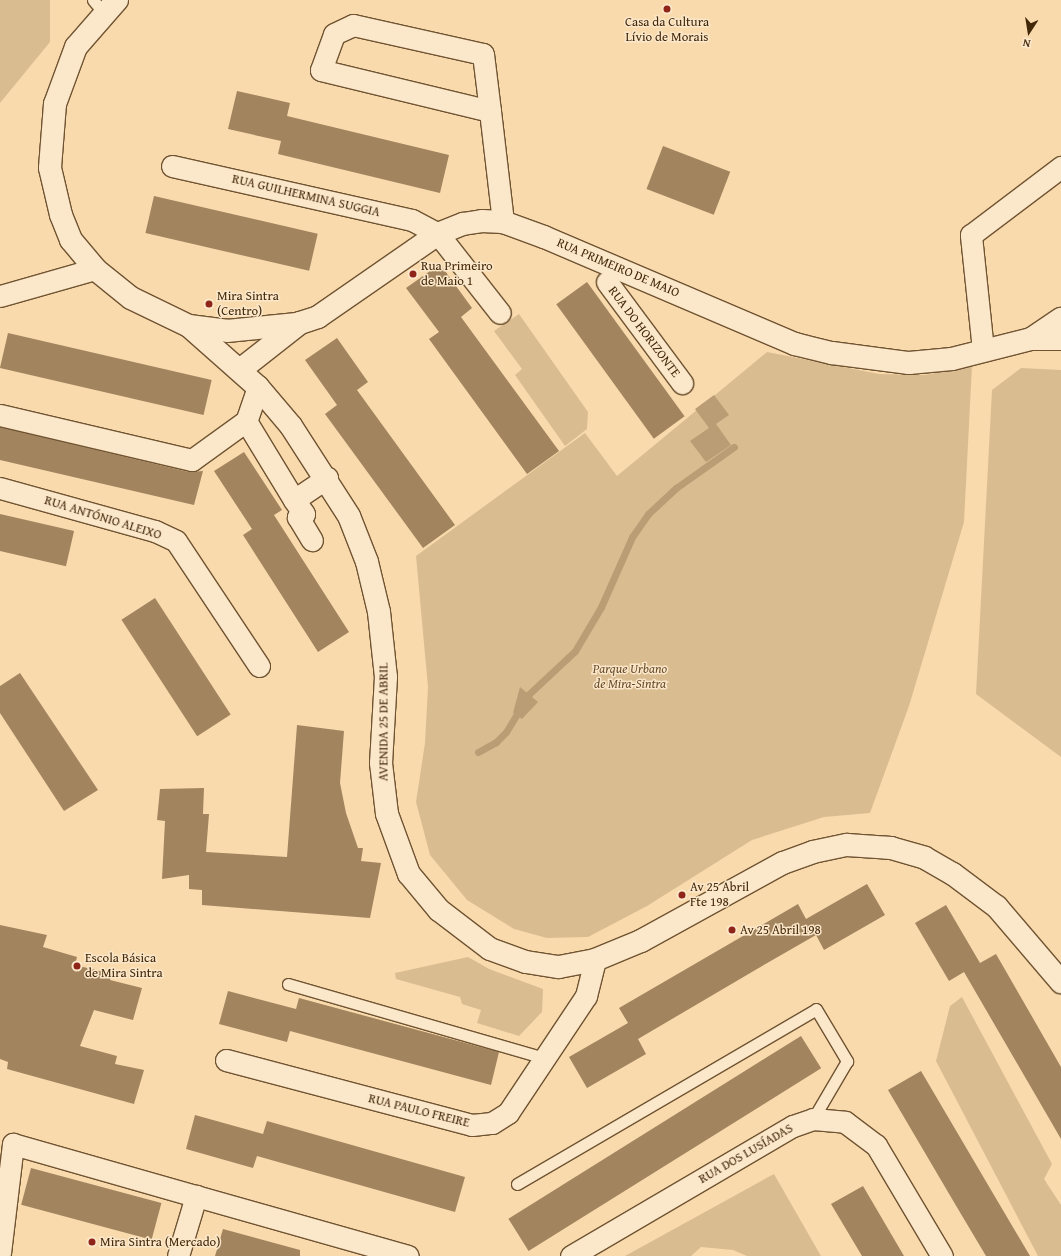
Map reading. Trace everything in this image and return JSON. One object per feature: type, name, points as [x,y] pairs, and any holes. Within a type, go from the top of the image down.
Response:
[{"type":"street","name":"AVENIDA 25 DE ABRIL","points":[[105,4],[76,47],[55,104],[50,168],[61,215],[71,240],[95,268],[131,298],[189,326],[258,387],[292,426],[327,478],[349,516],[367,562],[379,612],[386,677],[382,780],[387,814],[409,874],[439,910],[490,949],[526,962],[559,967],[595,960],[641,941],[783,863],[813,852],[847,845],[891,848],[925,858],[954,874],[996,907],[1061,982]]},
{"type":"street","points":[[490,111],[321,70],[334,34],[353,25],[483,54],[490,111],[503,222]]},
{"type":"street","name":"RUA GUILHERMINA SUGGIA","points":[[172,166],[412,220],[438,234]]},
{"type":"street","points":[[983,350],[971,235],[1061,168]]},
{"type":"street","name":"RUA PRIMEIRO DE MAIO","points":[[240,370],[300,323],[318,317],[438,234],[463,224],[503,222],[613,265],[795,344],[870,360],[909,363],[952,359],[1031,339],[1061,339]]},
{"type":"street","points":[[438,234],[500,313]]},
{"type":"street","points":[[0,296],[95,268]]},
{"type":"street","name":"RUA DO HORIZONTE","points":[[606,282],[682,383]]},
{"type":"street","name":"RUA PRIMEIRO DE MAIO","points":[[1031,339],[1061,319]]},
{"type":"street","points":[[189,326],[227,331],[300,323]]},
{"type":"street","points":[[0,415],[192,460],[246,421],[258,387]]},
{"type":"street","points":[[246,421],[304,514],[298,517],[312,540]]},
{"type":"street","points":[[294,500],[327,478]]},
{"type":"street","name":"RUA ANTÓNIO ALEIXO","points":[[0,488],[155,531],[176,541],[259,666]]},
{"type":"street","name":"RUA PAULO FREIRE","points":[[226,1060],[472,1125],[492,1124],[508,1113],[586,996],[595,960]]},
{"type":"street","name":"RUA DOS LUSÍADAS","points":[[571,1256],[793,1126],[813,1119],[844,1122],[876,1145],[942,1256]]},
{"type":"street","points":[[0,1253],[4,1141],[408,1256]]},
{"type":"street","points":[[178,1256],[196,1196]]},
{"type":"lane","points":[[288,984],[544,1058]]},
{"type":"lane","points":[[517,1184],[816,1009],[847,1061],[813,1119]]},
{"type":"green space","points":[[0,0],[50,0],[50,42],[0,103]]},
{"type":"green space","points":[[519,314],[588,412],[587,429],[565,446],[515,375],[522,369],[494,331]]},
{"type":"green space","name":"Parque Urbano de Mira-Sintra","points":[[767,352],[879,374],[925,375],[972,366],[964,522],[909,706],[870,813],[824,817],[752,840],[647,906],[588,937],[547,938],[514,929],[467,900],[430,855],[416,802],[425,743],[428,687],[416,556],[585,433],[617,476]]},
{"type":"green space","points":[[1021,368],[1061,370],[1061,757],[976,694],[992,390]]},
{"type":"green space","points":[[468,957],[489,969],[543,989],[542,1012],[519,1036],[477,1023],[481,1010],[462,1004],[460,997],[396,979],[395,973]]},
{"type":"green space","points":[[962,997],[1052,1164],[1044,1179],[1061,1205],[1061,1256],[1038,1256],[936,1061],[950,1006]]},
{"type":"green space","points":[[774,1174],[821,1256],[747,1256],[733,1250],[701,1247],[691,1256],[625,1256]]},
{"type":"shaded area","points":[[714,395],[729,415],[716,424],[731,445],[706,462],[690,441],[709,428],[695,409]]},
{"type":"shaded area","points":[[520,687],[538,702],[522,719],[513,713]]},
{"type":"building","points":[[237,91],[290,103],[287,116],[449,155],[440,193],[278,154],[281,141],[228,129]]},
{"type":"building","points":[[663,146],[730,172],[714,215],[647,189]]},
{"type":"building","points":[[154,196],[318,234],[309,271],[145,233]]},
{"type":"building","points":[[440,264],[472,308],[461,317],[559,451],[527,474],[429,339],[439,332],[406,288]]},
{"type":"building","points":[[587,282],[685,416],[654,439],[556,304]]},
{"type":"building","points":[[8,333],[212,380],[204,415],[0,368]]},
{"type":"building","points":[[337,338],[368,382],[357,390],[455,525],[423,548],[325,414],[337,405],[305,360]]},
{"type":"building","points":[[0,427],[189,472],[203,471],[194,505],[0,460]]},
{"type":"building","points":[[244,452],[282,510],[274,515],[349,632],[318,652],[243,535],[252,529],[214,471]]},
{"type":"building","points":[[0,514],[74,531],[66,566],[0,551]]},
{"type":"building","points":[[155,598],[231,715],[197,736],[121,620]]},
{"type":"building","points":[[20,673],[98,790],[64,811],[0,713],[0,686]]},
{"type":"building","points":[[297,725],[344,731],[340,783],[346,813],[358,848],[363,848],[361,861],[381,863],[370,918],[202,905],[202,890],[189,889],[189,875],[162,879],[165,821],[157,820],[160,789],[204,788],[203,814],[209,814],[206,852],[287,857]]},
{"type":"building","points":[[867,884],[885,915],[824,950],[816,935],[757,969],[638,1039],[646,1054],[587,1088],[569,1057],[628,1023],[619,1008],[798,904],[806,919]]},
{"type":"building","points":[[946,905],[980,963],[996,954],[1061,1067],[1061,1139],[964,972],[949,981],[915,923]]},
{"type":"building","points":[[0,925],[47,935],[43,947],[77,957],[75,965],[112,974],[110,980],[142,988],[133,1020],[94,1010],[80,1046],[117,1056],[115,1064],[144,1070],[134,1104],[7,1069],[8,1062],[0,1059]]},
{"type":"building","points":[[228,991],[296,1009],[299,998],[499,1052],[491,1085],[290,1031],[287,1042],[219,1024]]},
{"type":"building","points":[[801,1036],[821,1068],[529,1251],[508,1219]]},
{"type":"building","points":[[921,1071],[1030,1256],[986,1256],[958,1209],[888,1090]]},
{"type":"building","points":[[195,1115],[263,1134],[267,1121],[465,1177],[455,1212],[257,1156],[253,1168],[186,1149]]},
{"type":"building","points":[[31,1168],[161,1203],[152,1240],[21,1205]]},
{"type":"building","points":[[863,1186],[904,1256],[862,1256],[831,1204]]},
{"type":"building","points":[[223,1229],[300,1250],[300,1256],[215,1256]]},
{"type":"waterway","points":[[478,752],[496,742],[506,732],[529,694],[575,651],[601,607],[632,537],[648,514],[676,488],[734,447]]},
{"type":"place","name":"Casa da Cultura Lívio de Morais","points":[[667,9]]},
{"type":"place","name":"Rua Primeiro de Maio 1","points":[[413,274]]},
{"type":"place","name":"Mira Sintra (Centro)","points":[[209,304]]},
{"type":"place","name":"Av 25 Abril Fte 198","points":[[682,895]]},
{"type":"place","name":"Av 25 Abril 198","points":[[732,930]]},
{"type":"place","name":"Escola Básica de Mira Sintra","points":[[77,966]]},
{"type":"place","name":"Mira Sintra (Mercado)","points":[[92,1242]]}]
